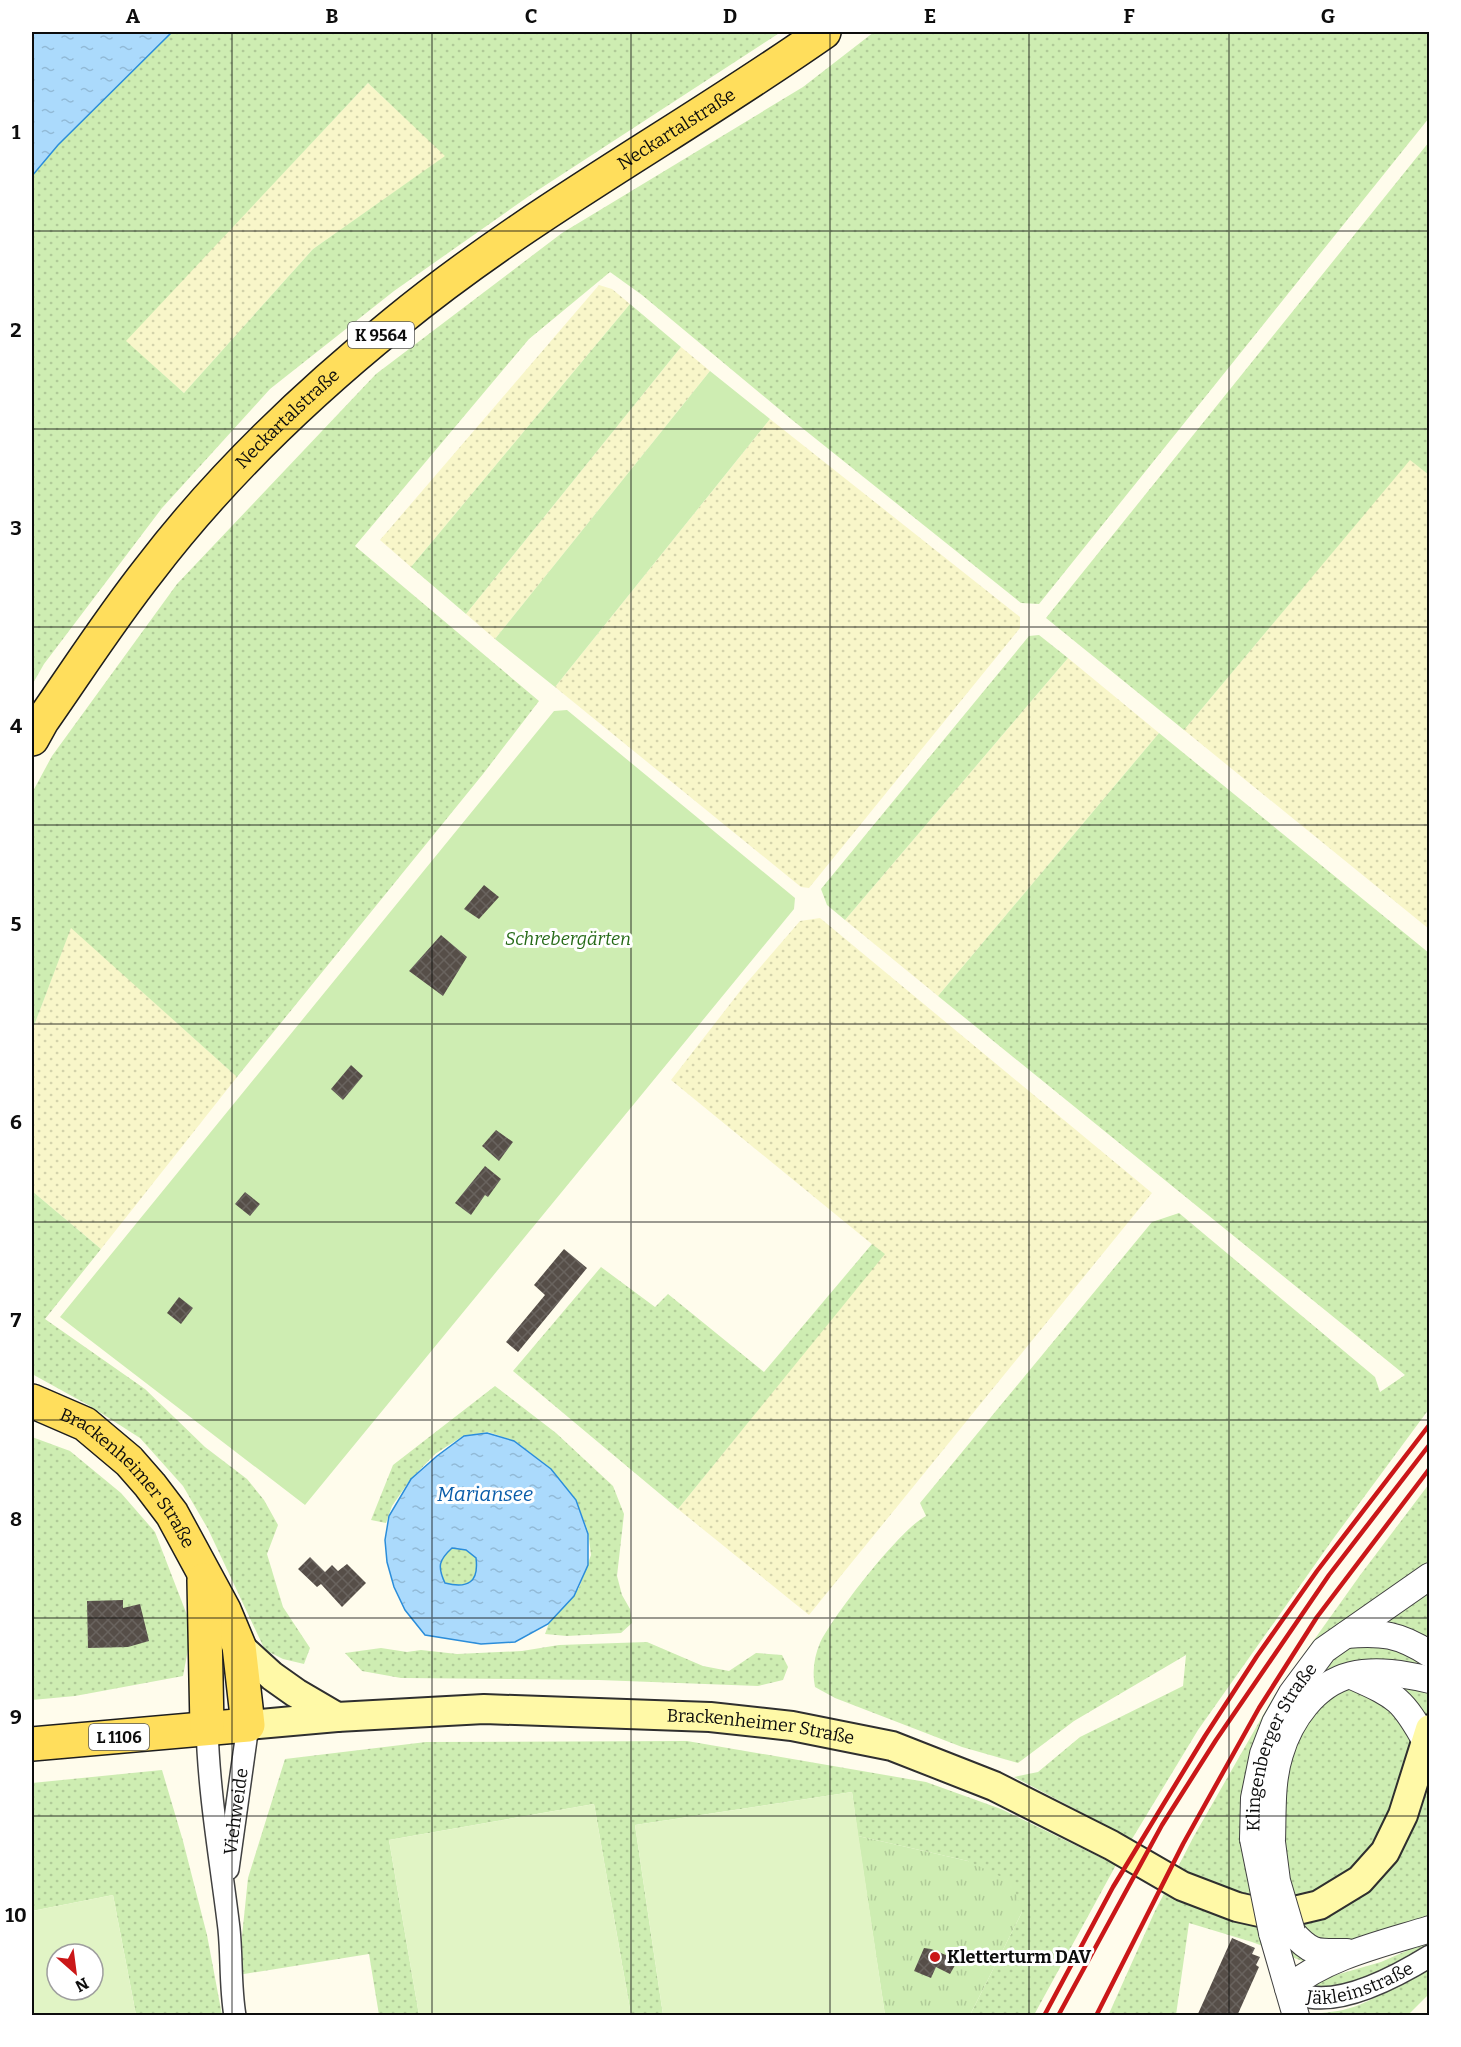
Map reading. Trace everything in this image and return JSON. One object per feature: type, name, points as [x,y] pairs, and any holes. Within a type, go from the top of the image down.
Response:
[{"type":"main road","name":"Neckartalstraße","points":[[32,739],[42,721],[149,570],[211,496],[328,381],[395,322],[463,270],[824,32]]},
{"type":"main road","name":"Brackenheimer Straße","points":[[32,1401],[86,1424],[129,1461],[172,1514],[224,1610],[239,1646],[248,1725]]},
{"type":"main road","name":"Brackenheimer Straße","points":[[204,1574],[207,1728]]},
{"type":"main road","points":[[239,1646],[296,1694],[337,1717]]},
{"type":"main road","name":"Brackenheimer Straße","points":[[32,1744],[337,1717],[484,1709],[710,1717],[792,1726],[892,1746],[994,1786],[1111,1845],[1182,1886],[1264,1913],[1298,1910],[1319,1905],[1360,1880],[1385,1852],[1403,1815],[1428,1736]]},
{"type":"street","name":"Klingenberger Straße","points":[[1296,2016],[1288,1988],[1282,1933],[1254,1797],[1263,1755],[1275,1723],[1292,1693],[1324,1650],[1430,1576]]},
{"type":"street","points":[[1346,1635],[1376,1633],[1403,1639],[1430,1654]]},
{"type":"street","points":[[1263,1840],[1279,1755],[1291,1727],[1306,1704],[1326,1687],[1351,1675],[1402,1673],[1430,1680]]},
{"type":"street","points":[[1351,1675],[1388,1692],[1405,1706],[1428,1736]]},
{"type":"street","name":"Viehweide","points":[[225,1896],[248,1725]]},
{"type":"street","name":"Viehweide","points":[[207,1728],[209,1780],[229,1932],[230,1982],[235,2016]]},
{"type":"street","points":[[1288,1988],[1306,1974],[1359,1952],[1430,1929]]},
{"type":"street","points":[[1282,1933],[1316,1953],[1359,1952]]},
{"type":"street","name":"Jäkleinstraße","points":[[1288,1988],[1310,1997],[1332,1997],[1398,1974],[1430,1956]]},
{"type":"shaded area","points":[[368,83],[446,156],[313,249],[184,393],[125,341]]},
{"type":"shaded area","points":[[599,285],[612,289],[630,304],[411,567],[380,540]]},
{"type":"shaded area","points":[[681,347],[710,371],[495,639],[466,614]]},
{"type":"shaded area","points":[[770,419],[1020,617],[1020,628],[809,888],[801,887],[555,687]]},
{"type":"shaded area","points":[[1410,459],[1429,475],[1429,929],[1184,730]]},
{"type":"shaded area","points":[[1068,658],[1159,733],[938,996],[845,920]]},
{"type":"shaded area","points":[[820,918],[1152,1193],[809,1615],[678,1509],[884,1254],[671,1080],[744,986],[800,921]]},
{"type":"shaded area","points":[[71,927],[237,1077],[101,1249],[32,1191],[32,1031]]},
{"type":"green space","points":[[172,32],[781,32],[532,194],[394,291],[270,389],[162,508],[44,664],[32,685],[32,176],[58,145]],"holes":[[[368,83],[445,156],[313,249],[184,393],[126,341]]]},
{"type":"green space","points":[[874,32],[1429,32],[1429,118],[1039,604],[1021,603],[791,419],[642,295],[610,272],[529,339],[355,546],[539,701],[483,774],[237,1077],[71,928],[32,1031],[32,793],[52,756],[177,584],[376,374],[562,233],[803,87]]},
{"type":"green space","points":[[1429,142],[1429,475],[1410,460],[1184,730],[1046,618]]},
{"type":"green space","points":[[630,304],[681,347],[466,614],[411,567]]},
{"type":"green space","points":[[710,371],[770,419],[555,687],[495,639]]},
{"type":"green space","points":[[1039,635],[1068,658],[845,920],[827,905],[821,889],[1029,636]]},
{"type":"green space","name":"Schrebergärten","points":[[567,710],[795,898],[794,909],[305,1505],[60,1317],[554,711]]},
{"type":"green space","points":[[1159,733],[1429,953],[1429,1409],[1333,1539],[1198,1730],[1132,1839],[1014,1777],[1038,1772],[1080,1737],[1183,1686],[1186,1655],[1074,1721],[1018,1763],[962,1747],[835,1698],[815,1687],[814,1670],[820,1643],[839,1613],[885,1554],[926,1516],[920,1503],[1152,1222],[1179,1213],[1375,1377],[1380,1392],[1405,1375],[938,996]]},
{"type":"green space","points":[[32,1191],[101,1249],[45,1319],[145,1389],[205,1447],[247,1479],[264,1500],[278,1525],[267,1554],[283,1607],[310,1648],[304,1664],[283,1659],[265,1650],[208,1529],[183,1486],[140,1438],[90,1406],[32,1374]]},
{"type":"green space","points":[[872,1244],[885,1254],[678,1509],[513,1371],[601,1267],[655,1307],[668,1294],[764,1372]]},
{"type":"green space","points":[[495,1386],[556,1433],[613,1486],[624,1514],[617,1576],[622,1595],[630,1609],[632,1623],[621,1633],[567,1636],[545,1634],[549,1623],[579,1588],[591,1555],[588,1531],[577,1503],[548,1466],[515,1441],[488,1432],[463,1436],[435,1454],[410,1480],[392,1506],[386,1523],[371,1520],[393,1465]]},
{"type":"green space","points":[[32,1437],[70,1451],[121,1493],[155,1532],[192,1628],[183,1676],[75,1696],[32,1700]]},
{"type":"green space","points":[[1429,1484],[1429,1924],[1310,1964],[1252,1942],[1189,1923],[1176,2015],[1108,2016],[1155,1911],[1194,1836],[1274,1696]]},
{"type":"green space","points":[[452,1547],[466,1550],[476,1558],[476,1573],[474,1578],[466,1584],[445,1583],[441,1563]]},
{"type":"green space","points":[[647,1642],[703,1666],[729,1671],[756,1653],[782,1655],[788,1667],[783,1680],[758,1686],[599,1680],[401,1678],[362,1671],[345,1653],[381,1648],[407,1652],[421,1650],[457,1654],[522,1651],[559,1645]]},
{"type":"green space","points":[[687,1741],[926,1782],[1001,1809],[1116,1865],[1034,2015],[970,2015],[1022,1912],[968,1861],[858,1836],[852,1792],[635,1825],[663,2015],[631,2015],[594,1804],[389,1840],[419,2015],[379,2015],[369,1954],[238,1975],[248,1878],[285,1759],[426,1742]]},
{"type":"green space","points":[[162,1770],[207,1935],[222,2015],[136,2015],[113,1895],[32,1911],[32,1783]]},
{"type":"green space","points":[[852,1792],[885,2015],[663,2015],[635,1825]]},
{"type":"green space","points":[[594,1804],[631,2015],[419,2015],[389,1840]]},
{"type":"green space","points":[[858,1836],[968,1861],[1012,1882],[1022,1912],[970,2015],[885,2015]]},
{"type":"green space","points":[[113,1895],[136,2015],[32,2015],[32,1911]]},
{"type":"green space","points":[[1429,1941],[1429,1950],[1346,1988],[1308,1988],[1315,1981],[1381,1962]]},
{"type":"green space","points":[[1429,1961],[1429,1994],[1408,2015],[1301,2016],[1343,2010],[1367,2002]]},
{"type":"water","points":[[32,32],[172,32],[58,145],[32,176]]},
{"type":"water","name":"Mariansee","points":[[487,1433],[514,1441],[551,1469],[576,1500],[588,1534],[588,1565],[574,1596],[548,1624],[515,1642],[481,1644],[425,1635],[405,1610],[394,1587],[387,1562],[385,1540],[389,1516],[411,1479],[464,1436]],"holes":[[[452,1548],[466,1550],[476,1558],[474,1578],[466,1584],[445,1583],[440,1568],[444,1556]]]},
{"type":"building","points":[[484,885],[499,897],[479,919],[464,909]]},
{"type":"building","points":[[441,935],[467,957],[443,996],[409,971]]},
{"type":"building","points":[[351,1065],[363,1076],[343,1100],[331,1089]]},
{"type":"building","points":[[496,1130],[513,1142],[499,1161],[482,1146]]},
{"type":"building","points":[[485,1166],[501,1179],[488,1197],[485,1195],[471,1215],[455,1203]]},
{"type":"building","points":[[245,1192],[260,1204],[250,1216],[235,1204]]},
{"type":"building","points":[[564,1249],[587,1268],[518,1352],[506,1342],[545,1295],[534,1285]]},
{"type":"building","points":[[179,1297],[193,1308],[181,1324],[167,1313]]},
{"type":"building","points":[[310,1557],[325,1572],[332,1565],[338,1571],[347,1564],[366,1583],[342,1607],[321,1584],[317,1587],[298,1569]]},
{"type":"building","points":[[123,1600],[123,1608],[140,1604],[149,1641],[128,1647],[88,1648],[87,1601]]},
{"type":"building","points":[[1232,1938],[1255,1948],[1252,1954],[1260,1957],[1256,1965],[1259,1967],[1237,2016],[1197,2016]]},
{"type":"building","name":"Kletterturm DAV","points":[[924,1948],[958,1960],[950,1974],[936,1967],[931,1978],[914,1971]]},
{"type":"railway","points":[[1044,2016],[1113,1887],[1205,1736],[1257,1656],[1317,1571],[1430,1424]]},
{"type":"railway","points":[[1058,2016],[1162,1825],[1216,1740],[1329,1575],[1430,1444]]},
{"type":"railway","points":[[1096,2016],[1183,1844],[1259,1708],[1317,1617],[1430,1468]]},
{"type":"place","name":"Kletterturm DAV","points":[[935,1957]]}]
